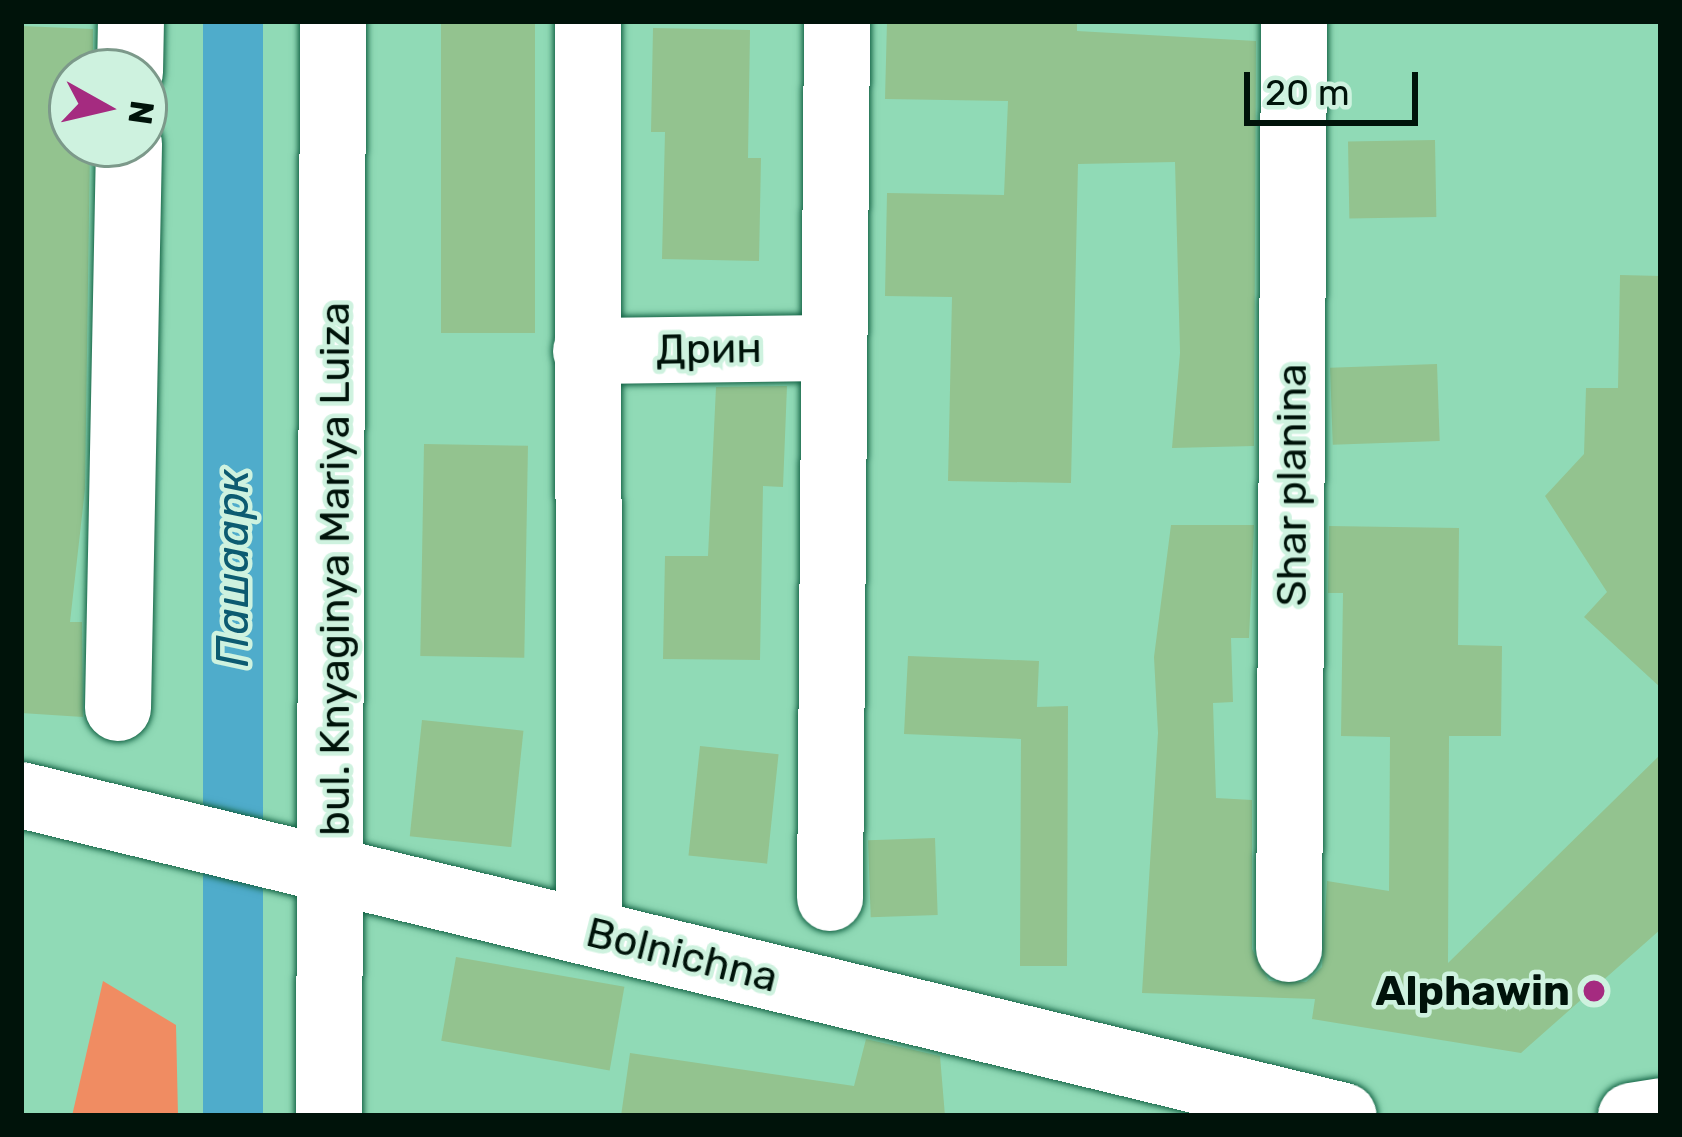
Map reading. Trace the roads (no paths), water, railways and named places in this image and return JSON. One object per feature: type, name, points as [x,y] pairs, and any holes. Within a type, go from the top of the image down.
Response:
[{"type":"street","name":"bul. Knyaginya Mariya Luiza","points":[[329,1116],[335,871],[333,21]]},
{"type":"street","points":[[588,21],[589,932]]},
{"type":"street","points":[[830,898],[837,21]]},
{"type":"street","name":"Shar planina","points":[[1289,949],[1294,21]]},
{"type":"street","points":[[118,708],[129,168]]},
{"type":"street","name":"Дрин","points":[[586,351],[833,348]]},
{"type":"street","name":"Bolnichna","points":[[21,795],[1344,1116]]},
{"type":"street","points":[[1631,1116],[1660,1114]]},
{"type":"waterway","name":"Пашаарк","points":[[233,21],[233,1116]]},
{"type":"place","name":"Alphawin","points":[[1594,991]]}]
